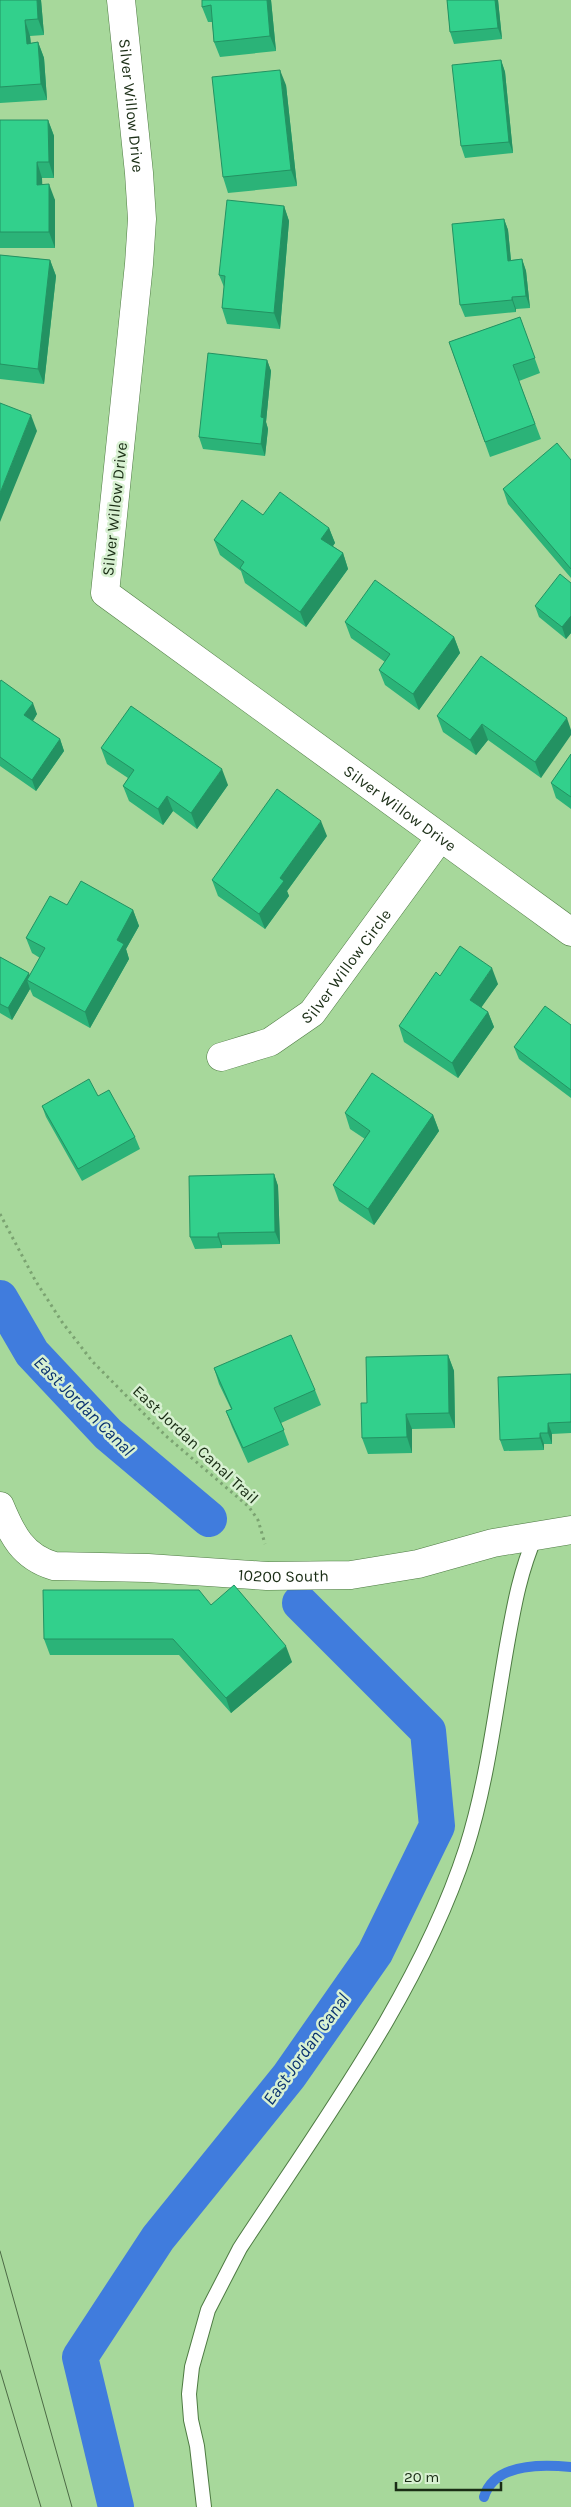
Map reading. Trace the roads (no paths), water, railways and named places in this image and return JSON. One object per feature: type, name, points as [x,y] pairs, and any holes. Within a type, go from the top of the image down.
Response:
[{"type":"street","name":"Silver Willow Drive","points":[[121,0],[142,219],[105,593],[571,932]]},
{"type":"street","name":"Silver Willow Circle","points":[[221,1056],[270,1042],[312,1013],[440,838]]},
{"type":"street","name":"10200 South","points":[[4,1516],[21,1547],[30,1555],[54,1566],[328,1576],[385,1571],[418,1564],[493,1543],[536,1534],[571,1530]]},
{"type":"lane","points":[[204,2507],[189,2394],[192,2367],[199,2338],[212,2302],[235,2256],[385,2021],[424,1952],[449,1896],[466,1848],[480,1799],[515,1594],[527,1554],[536,1534]]},
{"type":"waterway","name":"East Jordan Canal","points":[[0,1298],[32,1353],[108,1434],[209,1519]]},
{"type":"waterway","name":"East Jordan Canal","points":[[116,2507],[80,2357],[158,2238],[289,2076],[375,1953],[437,1826],[428,1731],[300,1603]]},
{"type":"waterway","points":[[484,2497],[489,2486],[508,2472],[533,2466],[571,2467]]},
{"type":"tram line","points":[[0,2251],[72,2507]]},
{"type":"tram line","points":[[0,2370],[41,2507]]}]
